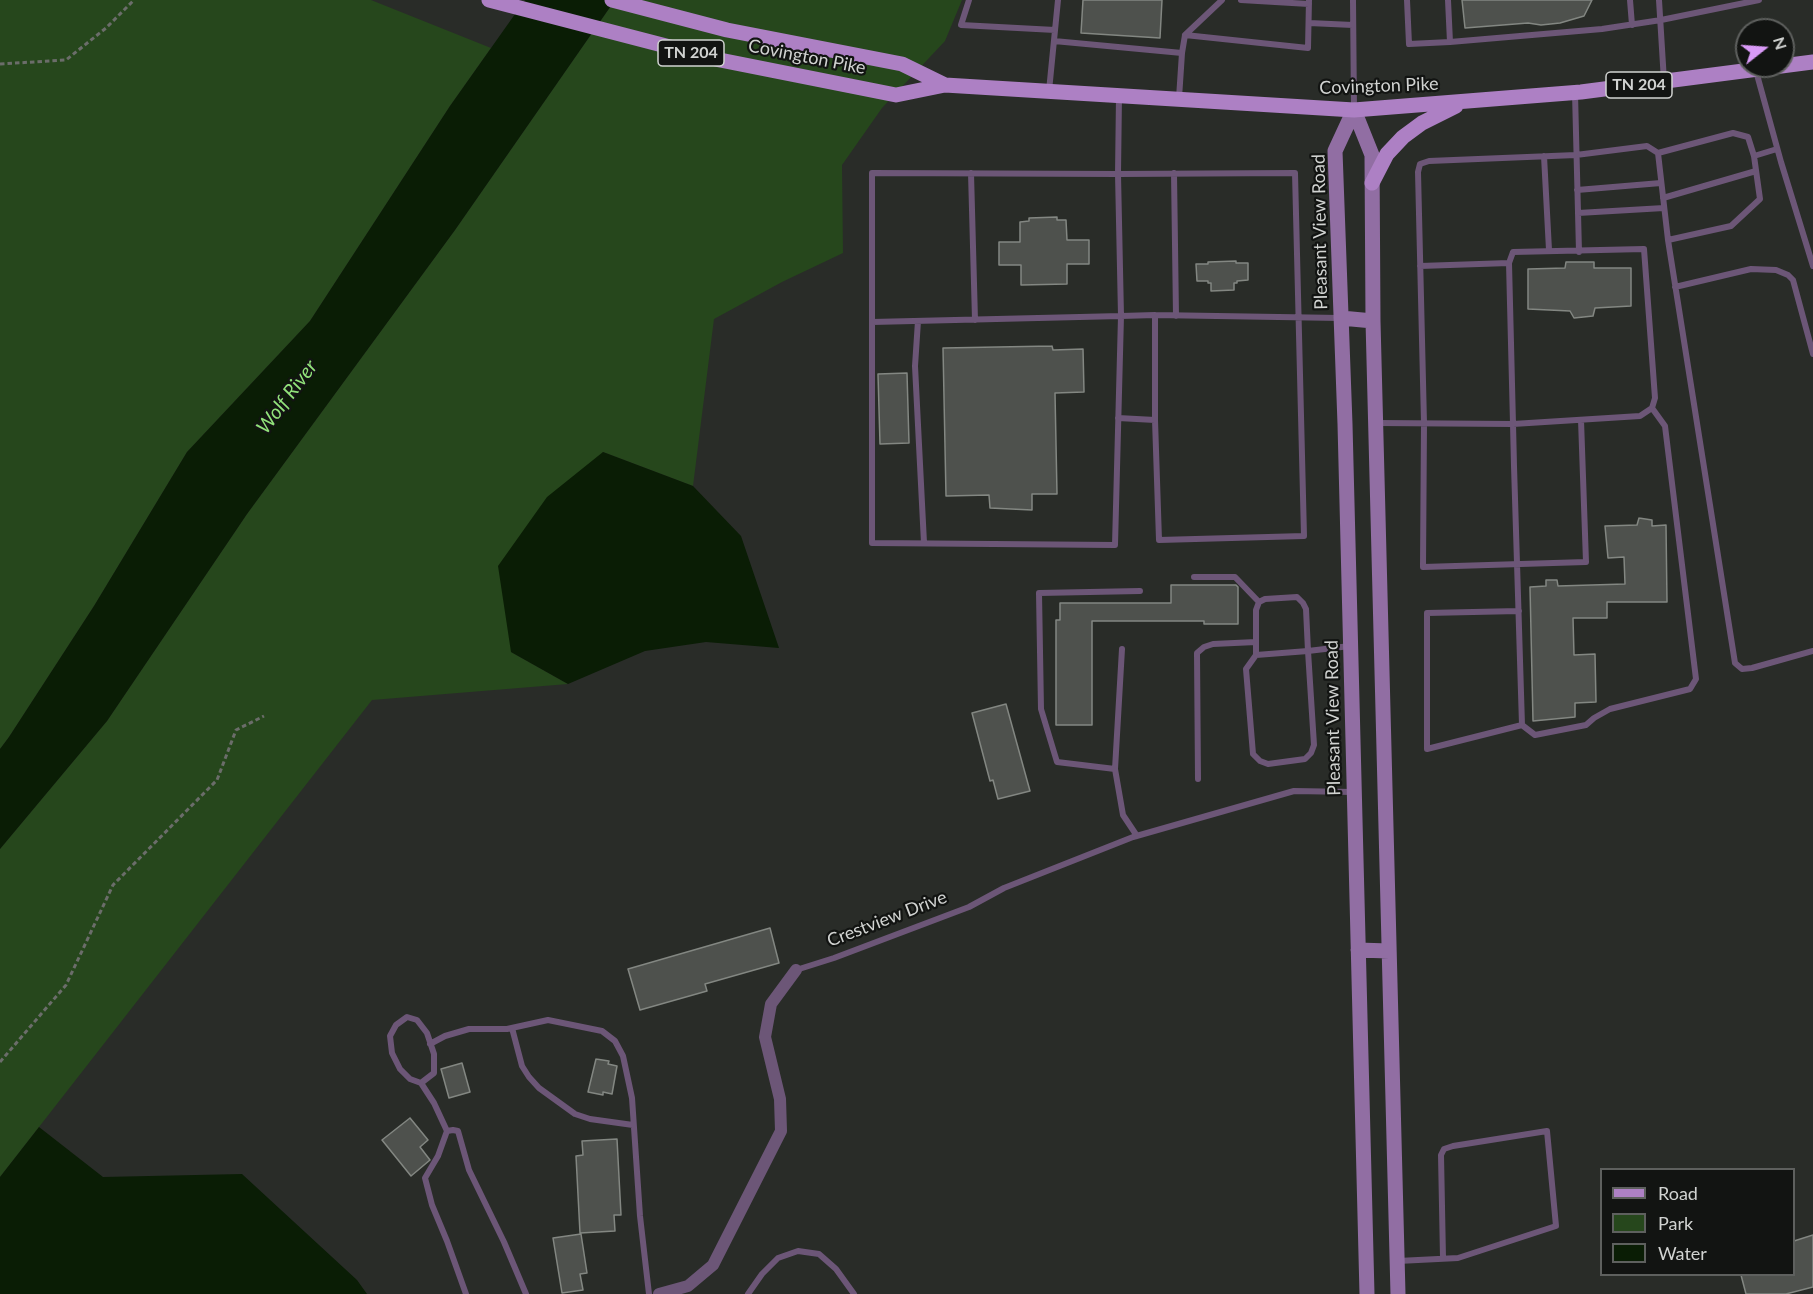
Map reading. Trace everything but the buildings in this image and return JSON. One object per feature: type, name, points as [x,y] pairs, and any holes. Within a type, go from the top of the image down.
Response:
[{"type":"main road","name":"Covington Pike","points":[[489,0],[720,60],[896,95],[945,85],[1354,110],[1575,92],[1735,72]]},
{"type":"main road","name":"Covington Pike","points":[[612,0],[727,30],[902,64],[945,85]]},
{"type":"main road","name":"Covington Pike","points":[[1795,64],[1813,62]]},
{"type":"main road","points":[[1372,183],[1387,154],[1403,137],[1422,123],[1464,102]]},
{"type":"main road","points":[[1354,110],[1372,155],[1373,321],[1398,1294]]},
{"type":"main road","name":"Pleasant View Road","points":[[1354,110],[1335,151],[1367,1294]]},
{"type":"main road","points":[[1341,318],[1373,321]]},
{"type":"main road","points":[[1358,950],[1389,951]]},
{"type":"street","name":"Crestview Drive","points":[[659,1294],[688,1286],[713,1265],[781,1131],[780,1099],[765,1037],[771,1004],[796,970]]},
{"type":"lane","points":[[969,0],[961,26],[1055,30]]},
{"type":"lane","points":[[1049,91],[1058,0]]},
{"type":"lane","points":[[1179,99],[1185,35],[1222,0]]},
{"type":"lane","points":[[1185,35],[1308,48],[1309,2],[1241,0]]},
{"type":"lane","points":[[1353,0],[1354,110]]},
{"type":"lane","points":[[1407,0],[1409,44],[1632,25],[1760,0]]},
{"type":"lane","points":[[1448,0],[1450,42]]},
{"type":"lane","points":[[1630,0],[1632,25]]},
{"type":"lane","points":[[1659,0],[1664,82]]},
{"type":"lane","points":[[1309,23],[1353,25]]},
{"type":"lane","points":[[1054,41],[1182,53]]},
{"type":"lane","points":[[1758,78],[1777,149],[1813,266]]},
{"type":"lane","points":[[1575,92],[1579,252]]},
{"type":"lane","points":[[1119,95],[1118,174],[1121,316],[1115,545],[872,543],[872,173],[1118,174],[1295,173],[1304,536],[1159,540],[1155,420],[1155,315]]},
{"type":"lane","points":[[1581,420],[1587,562],[1423,567],[1424,423],[1418,172],[1420,164],[1429,161],[1576,155],[1647,146],[1658,153],[1733,133],[1748,137],[1754,156],[1760,200],[1731,226],[1668,240]]},
{"type":"lane","points":[[1754,156],[1777,149]]},
{"type":"lane","points":[[1658,153],[1675,287],[1735,663],[1742,669],[1752,668],[1813,651]]},
{"type":"lane","points":[[1544,156],[1549,250]]},
{"type":"lane","points":[[1663,198],[1756,171]]},
{"type":"lane","points":[[971,173],[975,320]]},
{"type":"lane","points":[[1174,173],[1176,316]]},
{"type":"lane","points":[[1577,189],[1661,183]]},
{"type":"lane","points":[[1578,213],[1664,208]]},
{"type":"lane","points":[[1376,423],[1513,424],[1640,416],[1652,408],[1655,398],[1644,249],[1513,252],[1509,263],[1513,424],[1522,725]]},
{"type":"lane","points":[[1420,266],[1509,263]]},
{"type":"lane","points":[[1675,287],[1751,269],[1776,270],[1788,275],[1793,280],[1813,354]]},
{"type":"lane","points":[[872,322],[1155,315],[1341,318]]},
{"type":"lane","points":[[918,321],[915,366],[924,543]]},
{"type":"lane","points":[[1522,725],[1535,735],[1586,725],[1610,709],[1690,689],[1696,679],[1665,426],[1652,408]]},
{"type":"lane","points":[[1118,418],[1155,420]]},
{"type":"lane","points":[[1194,578],[1235,577],[1259,602]]},
{"type":"lane","points":[[1115,769],[1057,762],[1041,709],[1039,593],[1140,591]]},
{"type":"lane","points":[[1297,597],[1306,609],[1314,745],[1311,753],[1305,759],[1268,764],[1260,761],[1253,754],[1246,669],[1256,655],[1256,610],[1259,602],[1264,599],[1297,597]]},
{"type":"lane","points":[[1519,610],[1427,613],[1427,749],[1522,725]]},
{"type":"lane","points":[[1197,779],[1197,653],[1213,644],[1256,642]]},
{"type":"lane","points":[[1256,655],[1350,645]]},
{"type":"lane","points":[[1122,649],[1115,769],[1123,814],[1137,836]]},
{"type":"lane","name":"Crestview Drive","points":[[796,970],[969,907],[1005,888],[1137,836],[1294,791],[1354,792]]},
{"type":"lane","points":[[421,1083],[434,1073],[434,1054],[427,1033],[417,1020],[407,1017],[396,1025],[390,1036],[392,1053],[400,1069],[410,1079],[421,1083],[434,1103],[447,1131],[438,1156],[425,1178],[432,1205],[466,1294]]},
{"type":"lane","points":[[430,1044],[445,1036],[469,1029],[512,1028],[548,1020],[602,1031],[615,1041],[623,1056],[632,1098],[639,1216],[649,1294]]},
{"type":"lane","points":[[512,1028],[522,1066],[539,1088],[575,1114],[590,1119],[633,1125]]},
{"type":"lane","points":[[447,1131],[458,1131],[469,1170],[526,1294]]},
{"type":"lane","points":[[1397,1261],[1458,1258],[1556,1226],[1547,1131],[1444,1149],[1441,1155],[1443,1258]]},
{"type":"lane","points":[[748,1294],[762,1274],[778,1258],[798,1251],[819,1254],[836,1269],[854,1294]]},
{"type":"path","points":[[0,64],[66,60],[106,28],[134,0]]},
{"type":"path","points":[[0,1062],[66,985],[113,885],[218,780],[236,730],[264,716]]},
{"type":"green space","points":[[0,0],[371,0],[491,48],[450,106],[310,321],[187,452],[94,606],[0,749]]},
{"type":"green space","points":[[615,0],[962,0],[945,41],[882,108],[842,165],[843,253],[782,282],[714,319],[693,486],[603,452],[511,652],[568,684],[372,700],[0,1177],[0,849],[107,721],[247,514],[455,230]]},
{"type":"water","name":"Wolf River","points":[[525,0],[615,0],[455,230],[247,514],[107,721],[0,849],[0,749],[94,606],[187,452],[310,321],[450,106]]},
{"type":"water","points":[[603,452],[693,486],[741,536],[779,648],[706,642],[645,651],[568,684],[511,652],[498,566],[547,497]]},
{"type":"water","points":[[39,1127],[103,1177],[242,1174],[357,1280],[367,1294],[0,1294],[0,1177]]}]
